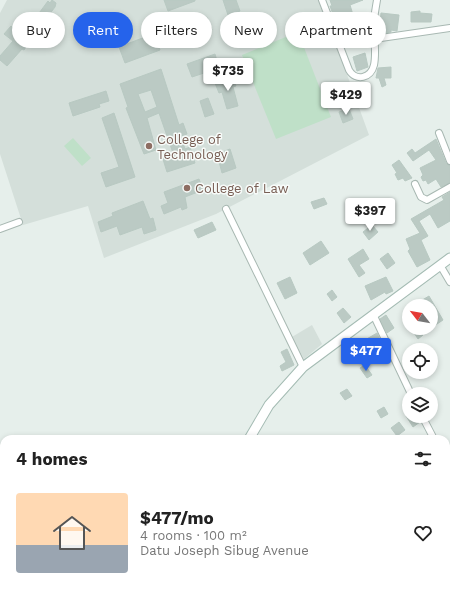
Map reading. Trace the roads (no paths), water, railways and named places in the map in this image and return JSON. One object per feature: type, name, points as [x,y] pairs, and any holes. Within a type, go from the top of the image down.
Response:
[{"type":"main road","points":[[251,435],[269,405],[303,367],[450,258]]},
{"type":"street","points":[[322,0],[327,12]]},
{"type":"street","points":[[376,12],[377,0]]},
{"type":"street","points":[[386,37],[450,28]]},
{"type":"street","points":[[341,48],[349,70],[354,77],[365,76],[372,70],[374,48]]},
{"type":"street","points":[[439,133],[450,161]]},
{"type":"street","points":[[415,184],[421,197],[427,200],[450,187]]},
{"type":"street","points":[[226,209],[303,367]]},
{"type":"street","points":[[0,229],[19,222]]},
{"type":"street","points":[[440,265],[450,282]]},
{"type":"street","points":[[373,314],[408,387]]},
{"type":"street","points":[[426,423],[432,435]]},
{"type":"place","name":"College of Technology","points":[[149,146]]},
{"type":"place","name":"College of Law","points":[[187,188]]}]
